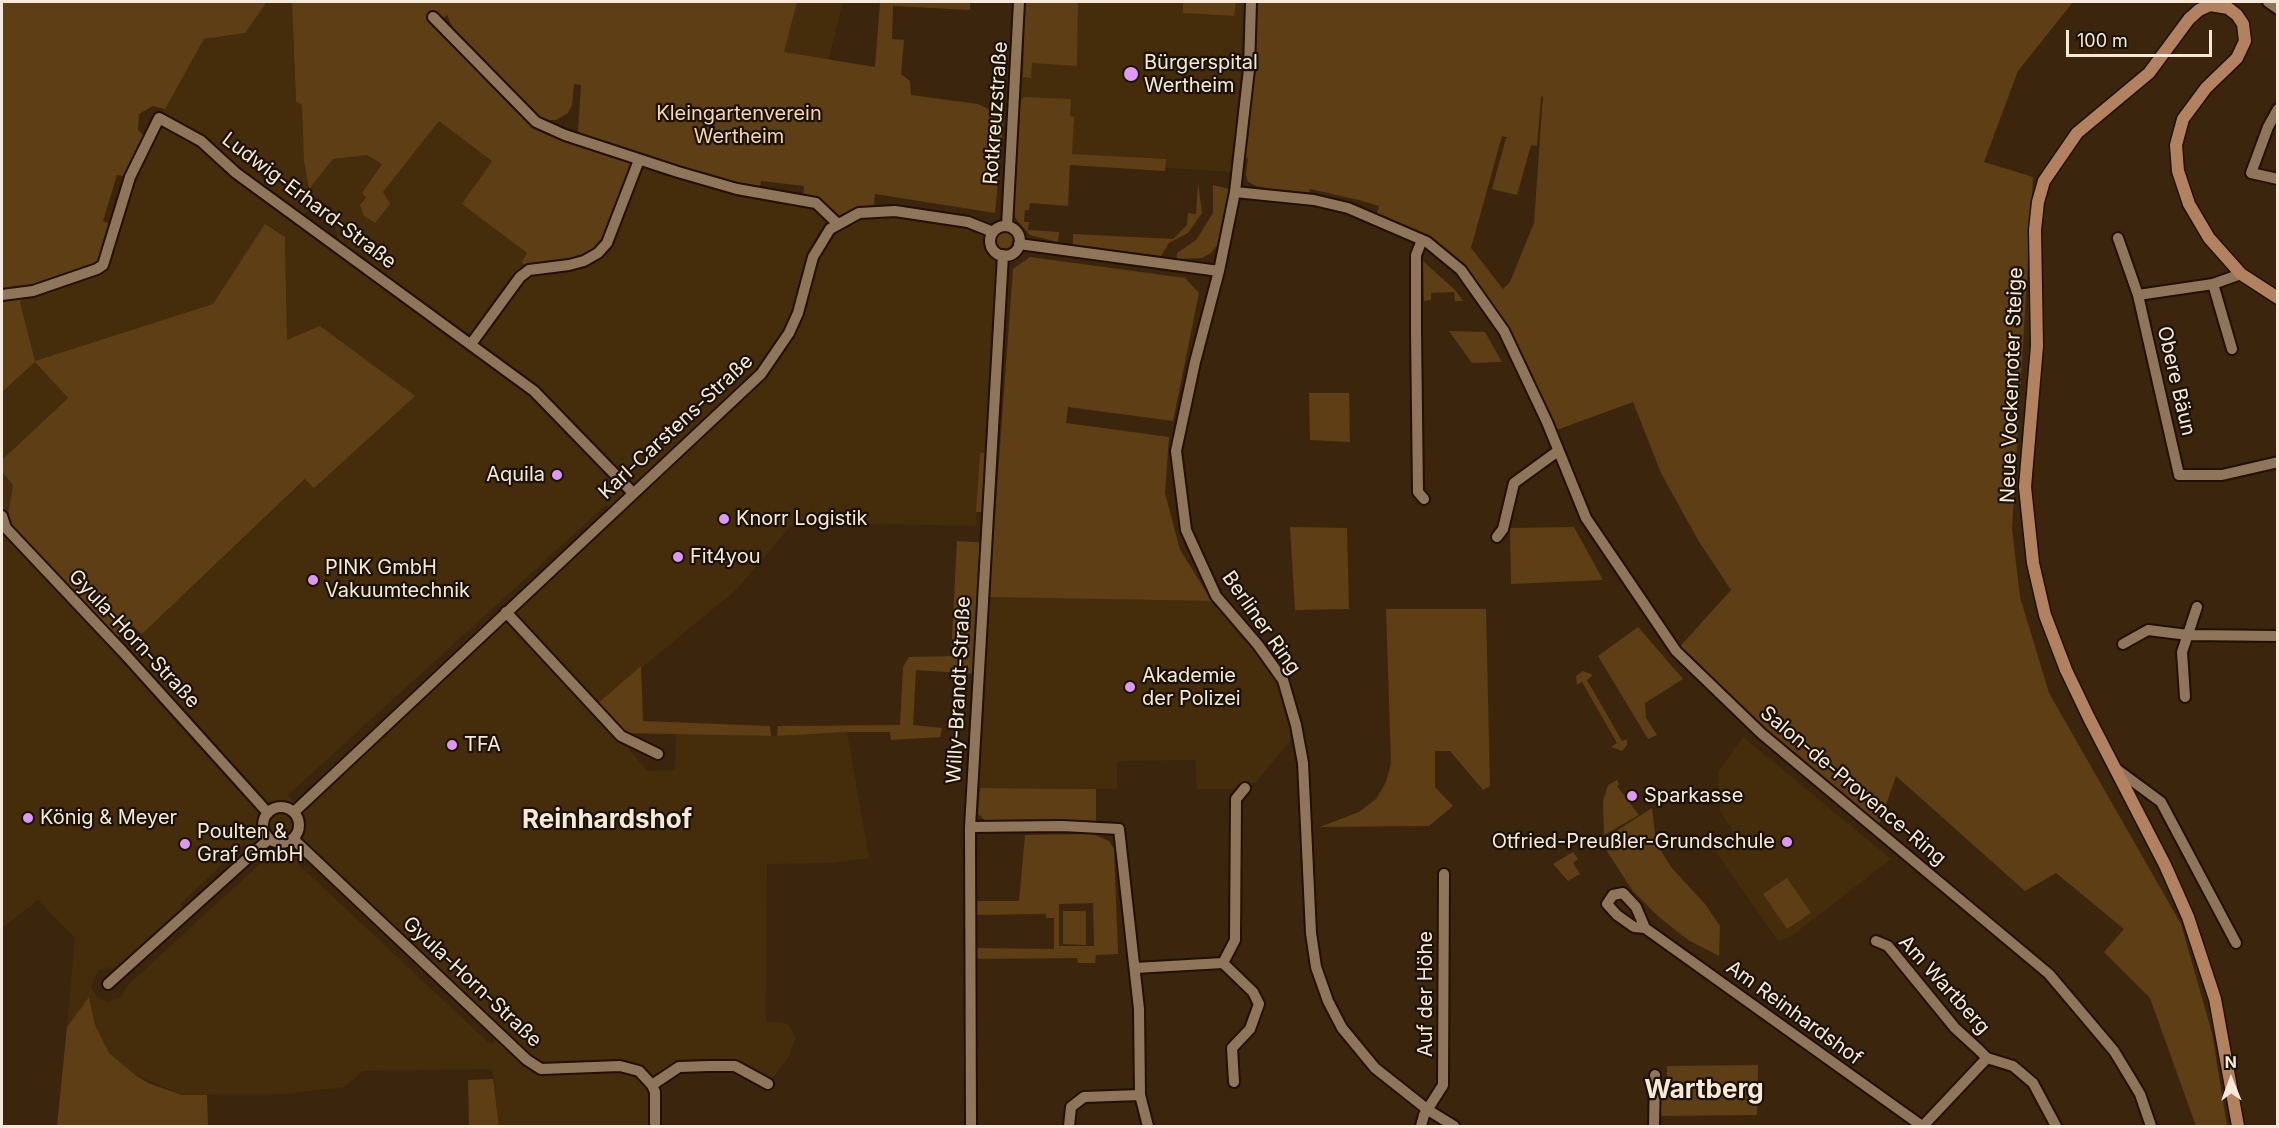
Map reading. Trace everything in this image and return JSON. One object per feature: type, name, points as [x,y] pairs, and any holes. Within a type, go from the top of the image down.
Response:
[{"type":"main road","name":"Neue Vockenroter Steige","points":[[2238,1126],[2215,999],[2188,917],[2165,865],[2066,670],[2045,615],[2027,525],[2025,487],[2037,346],[2035,230],[2038,202],[2044,181],[2077,133],[2149,73],[2199,10],[2210,5],[2222,4],[2233,11],[2243,24],[2245,33],[2243,49],[2189,109],[2180,130],[2176,158],[2185,194],[2209,238],[2241,274],[2277,298]]},
{"type":"street","name":"Rotkreuzstraße","points":[[1007,226],[1019,2]]},
{"type":"street","name":"Berliner Ring","points":[[1251,2],[1249,69],[1235,192],[1219,271],[1195,362],[1176,451],[1186,530],[1216,596],[1258,645],[1283,680],[1296,725],[1303,763],[1311,933],[1316,967],[1328,1001],[1342,1028],[1361,1052],[1392,1083],[1454,1126]]},
{"type":"street","points":[[2268,2],[2277,9]]},
{"type":"street","points":[[433,17],[536,122],[639,160],[737,189],[816,203],[838,224]]},
{"type":"street","points":[[2277,109],[2251,174],[2277,178]]},
{"type":"street","name":"Ludwig-Erhard-Straße","points":[[2,295],[33,291],[103,265],[130,177],[159,118],[201,141],[236,173],[534,390],[633,493]]},
{"type":"street","points":[[471,344],[520,277],[529,270],[584,261],[603,248],[621,211],[639,160]]},
{"type":"street","name":"Salon-de-Provence-Ring","points":[[1235,192],[1314,200],[1348,208],[1422,240],[1461,270],[1504,331],[1547,422],[1586,518],[1676,651],[1762,734],[2049,974],[2115,1051],[2140,1094],[2151,1126]]},
{"type":"street","name":"Karl-Carstens-Straße","points":[[294,812],[761,374],[789,333],[798,312],[818,245],[838,224],[859,213],[895,211],[968,222],[993,232]]},
{"type":"street","points":[[1000,226],[1007,226],[1016,232],[1019,244],[1013,253],[1003,255],[995,252],[991,246],[993,232],[1000,226]]},
{"type":"street","name":"Obere Bäun","points":[[2118,238],[2138,295],[2179,476],[2222,475],[2277,462]]},
{"type":"street","points":[[1422,240],[1416,255],[1416,320],[1418,492],[1424,498]]},
{"type":"street","points":[[1019,244],[1219,271]]},
{"type":"street","name":"Willy-Brandt-Straße","points":[[971,1126],[970,827],[1003,255]]},
{"type":"street","points":[[2138,295],[2213,284],[2241,274]]},
{"type":"street","points":[[2213,284],[2232,350]]},
{"type":"street","points":[[1497,537],[1503,529],[1514,483],[1558,451]]},
{"type":"street","name":"Gyula-Horn-Straße","points":[[2,516],[6,528],[123,652],[268,813]]},
{"type":"street","points":[[2185,697],[2182,652],[2197,607]]},
{"type":"street","points":[[506,612],[621,736],[658,754]]},
{"type":"street","points":[[2123,644],[2148,630],[2188,635],[2277,636]]},
{"type":"street","name":"Neue Vockenroter Steige","points":[[2113,766],[2161,802],[2236,943]]},
{"type":"street","points":[[1223,963],[1235,940],[1236,799],[1245,788]]},
{"type":"street","points":[[281,807],[294,812],[299,828],[293,839],[278,843],[268,839],[262,827],[268,813],[281,807]]},
{"type":"street","points":[[970,827],[1062,826],[1119,829],[1139,1009],[1140,1095],[1148,1126]]},
{"type":"street","points":[[108,984],[268,839]]},
{"type":"street","name":"Gyula-Horn-Straße","points":[[293,839],[528,1060],[541,1069],[620,1066],[639,1071],[652,1085]]},
{"type":"street","name":"Auf der Höhe","points":[[1421,1126],[1443,1085],[1444,874]]},
{"type":"street","name":"Am Reinhardshof","points":[[1645,928],[1922,1126],[1987,1058]]},
{"type":"street","name":"Am Wartberg","points":[[1876,940],[1888,946],[1955,1028],[1987,1058],[2013,1066],[2033,1083],[2056,1126]]},
{"type":"street","points":[[1135,968],[1223,963],[1253,992],[1258,1004],[1251,1029],[1232,1048],[1233,1082]]},
{"type":"street","points":[[655,1126],[655,1092],[652,1085],[679,1067],[735,1066],[768,1084]]},
{"type":"street","points":[[1654,1075],[1654,1126]]},
{"type":"street","points":[[1069,1126],[1071,1107],[1084,1097],[1140,1095]]},
{"type":"shaded area","points":[[267,2],[292,2],[296,102],[302,105],[308,188],[333,159],[367,154],[382,164],[362,193],[367,197],[383,192],[439,120],[493,161],[462,204],[527,253],[639,160],[859,213],[968,222],[991,235],[991,246],[1000,254],[992,453],[980,454],[976,526],[794,522],[736,590],[594,707],[647,771],[675,770],[676,733],[771,736],[847,732],[869,858],[832,863],[767,864],[766,1021],[788,1024],[796,1038],[788,1058],[768,1083],[735,1065],[682,1066],[652,1084],[638,1072],[651,1085],[654,1126],[499,1126],[492,1069],[363,1071],[344,1087],[286,1094],[182,1095],[134,1074],[109,1053],[95,1025],[89,997],[67,1027],[75,938],[38,900],[2,928],[2,472],[13,485],[7,528],[123,652],[306,479],[314,487],[287,341],[285,237],[266,224],[213,304],[36,362],[68,398],[2,460],[2,392],[35,362],[20,302],[33,291],[97,269],[130,177],[159,118],[204,39],[245,33]],"holes":[[[316,197],[332,208],[339,247],[302,219]],[[606,505],[613,511],[298,806],[288,795]],[[244,844],[261,863],[127,986],[122,996],[107,1002],[97,997],[91,987],[98,971],[109,967],[120,971],[187,912],[180,904]],[[307,853],[501,1034],[491,1045],[297,863]]]},
{"type":"shaded area","points":[[621,2],[843,2],[822,84]]},
{"type":"shaded area","name":"Bürgerspital Wertheim","points":[[1025,2],[1244,2],[1238,135],[1232,172],[1018,159]]},
{"type":"shaded area","name":"Akademie der Polizei","points":[[983,596],[1212,601],[1268,664],[1286,699],[1292,739],[1256,782],[1233,789],[1197,789],[1195,760],[1117,761],[1117,789],[973,788]]},
{"type":"shaded area","points":[[1743,737],[1891,859],[1796,933],[1779,942],[1715,851],[1737,838],[1720,811],[1718,772]]},
{"type":"green space","points":[[2,2],[267,2],[245,33],[204,39],[165,109],[153,106],[139,114],[138,130],[146,138],[130,177],[117,175],[103,221],[116,226],[103,265],[33,291],[20,302],[35,361],[213,304],[265,224],[285,237],[287,340],[320,326],[415,396],[314,488],[305,479],[142,634],[129,623],[127,630],[113,641],[6,528],[13,485],[2,472],[2,460],[68,398],[35,362],[2,392]]},
{"type":"green space","name":"Kleingartenverein Wertheim","points":[[292,2],[797,2],[784,52],[875,67],[880,2],[970,2],[970,10],[893,6],[892,39],[904,40],[901,74],[910,81],[911,95],[978,104],[1004,117],[995,213],[875,194],[873,211],[838,224],[803,199],[804,186],[761,181],[759,190],[582,136],[578,131],[581,85],[574,84],[572,105],[568,113],[556,120],[543,120],[534,116],[454,31],[447,15],[439,23],[536,122],[636,159],[598,253],[529,270],[522,262],[527,253],[462,204],[492,161],[439,121],[383,192],[390,204],[375,223],[364,216],[360,205],[366,198],[362,193],[382,164],[367,155],[333,159],[309,189],[304,161],[302,105],[296,102]]},
{"type":"green space","points":[[1025,2],[1078,2],[1077,66],[1032,63],[1031,78],[1023,77]]},
{"type":"green space","points":[[1161,2],[1236,2],[1234,16],[1183,13],[1183,3]]},
{"type":"green space","points":[[1251,2],[2073,2],[2018,71],[1984,162],[2033,177],[2012,529],[2020,597],[2049,693],[2181,924],[2212,1033],[2227,1126],[2196,1126],[2150,998],[2104,952],[2124,929],[2056,873],[2025,891],[1896,776],[1879,825],[1676,651],[1731,590],[1698,540],[1661,473],[1633,402],[1551,432],[1504,331],[1461,270],[1423,235],[1377,213],[1379,206],[1359,200],[1310,189],[1308,196],[1256,186],[1248,182],[1246,175],[1248,158],[1239,155]],"holes":[[[1543,96],[1534,223],[1510,282],[1503,289],[1471,248],[1502,136],[1509,138],[1506,138],[1492,189],[1517,195],[1531,145],[1537,146],[1541,97]]]},
{"type":"green space","points":[[1024,97],[1071,99],[1070,116],[1074,117],[1072,154],[1166,159],[1165,171],[1070,165],[1068,206],[1030,203],[1029,210],[1025,210],[1024,222],[1029,222],[1028,230],[1059,232],[1058,242],[1030,235],[1016,219],[1012,209],[1021,100]]},
{"type":"green space","points":[[1198,182],[1202,213],[1188,233],[1169,243],[1161,256],[1073,245],[1073,234],[1173,239],[1187,225],[1188,213],[1196,214]]},
{"type":"green space","points":[[1213,185],[1229,189],[1218,244],[1211,253],[1202,258],[1177,259],[1177,253],[1196,240],[1213,213]]},
{"type":"green space","points":[[1000,231],[1008,231],[1013,236],[1011,247],[1000,249],[995,244],[995,236]]},
{"type":"green space","points":[[1030,257],[1185,278],[1199,293],[1173,421],[1068,407],[1066,423],[1169,437],[1165,493],[1180,550],[1212,601],[989,597],[1013,269]]},
{"type":"green space","points":[[1423,261],[1455,290],[1463,301],[1455,301],[1454,292],[1431,293],[1431,300],[1424,301]]},
{"type":"green space","points":[[1449,331],[1485,332],[1502,362],[1472,363]]},
{"type":"green space","points":[[1309,393],[1349,393],[1350,442],[1310,440]]},
{"type":"green space","points":[[980,453],[992,453],[989,512],[976,512]]},
{"type":"green space","points":[[1290,527],[1347,528],[1349,609],[1295,610]]},
{"type":"green space","points":[[1574,527],[1603,580],[1511,584],[1510,528]]},
{"type":"green space","points":[[957,541],[987,543],[978,674],[916,670],[913,725],[942,728],[940,737],[891,740],[890,732],[777,736],[778,726],[900,725],[903,667],[909,657],[951,656]]},
{"type":"green space","points":[[1386,609],[1486,609],[1490,786],[1483,790],[1450,751],[1435,751],[1435,787],[1453,806],[1429,826],[1320,827],[1359,812],[1376,799],[1386,782],[1391,763]]},
{"type":"green space","points":[[1638,627],[1683,679],[1645,703],[1646,718],[1657,735],[1648,739],[1598,656]]},
{"type":"green space","points":[[641,666],[643,721],[770,726],[771,736],[624,733],[594,707]]},
{"type":"green space","points":[[1583,671],[1591,674],[1592,676],[1587,680],[1622,741],[1627,739],[1627,745],[1622,751],[1611,747],[1617,743],[1582,682],[1577,685],[1576,676]]},
{"type":"green space","points":[[1617,780],[1619,784],[1617,786],[1639,815],[1604,835],[1603,801],[1608,785]]},
{"type":"green space","points":[[980,788],[1096,789],[1096,823],[988,823],[978,814]]},
{"type":"green space","points":[[1652,808],[1656,843],[1671,867],[1705,904],[1720,926],[1719,956],[1688,940],[1659,917],[1632,890],[1603,845],[1604,839]]},
{"type":"green space","points":[[1093,834],[1109,841],[1114,849],[1118,954],[1096,955],[1095,963],[1078,963],[1077,958],[976,959],[976,948],[1054,949],[1054,918],[1046,918],[1046,914],[975,915],[975,901],[1019,901],[1025,835]],"holes":[[[1093,903],[1094,946],[1059,946],[1059,904]]]},
{"type":"green space","points":[[1573,852],[1578,859],[1573,863],[1580,874],[1568,881],[1553,864]]},
{"type":"green space","points":[[1787,878],[1811,913],[1787,929],[1763,894]]},
{"type":"green space","points":[[1063,911],[1086,911],[1086,945],[1063,944]]},
{"type":"green space","points":[[89,997],[95,1025],[109,1053],[148,1083],[182,1095],[207,1095],[208,1126],[57,1126],[67,1027]]},
{"type":"green space","points":[[1758,1065],[1757,1115],[1654,1116],[1654,1105],[1667,1092],[1667,1066]]},
{"type":"green space","points":[[493,1079],[499,1126],[469,1126],[468,1080]]},
{"type":"place","name":"Bürgerspital Wertheim","points":[[1131,74]]},
{"type":"place","name":"Aquila","points":[[557,475]]},
{"type":"place","name":"Knorr Logistik","points":[[724,519]]},
{"type":"place","name":"Fit4you","points":[[678,557]]},
{"type":"place","name":"PINK GmbH Vakuumtechnik","points":[[313,580]]},
{"type":"place","name":"Akademie der Polizei","points":[[1130,687]]},
{"type":"place","name":"TFA","points":[[452,745]]},
{"type":"place","name":"Sparkasse","points":[[1632,796]]},
{"type":"place","name":"König & Meyer","points":[[28,818]]},
{"type":"place","name":"Otfried-Preußler-Grundschule","points":[[1787,842]]},
{"type":"place","name":"Poulten & Graf GmbH","points":[[185,844]]},
{"type":"district","name":"Reinhardshof","points":[[607,820]]},
{"type":"district","name":"Wartberg","points":[[1704,1090]]}]
